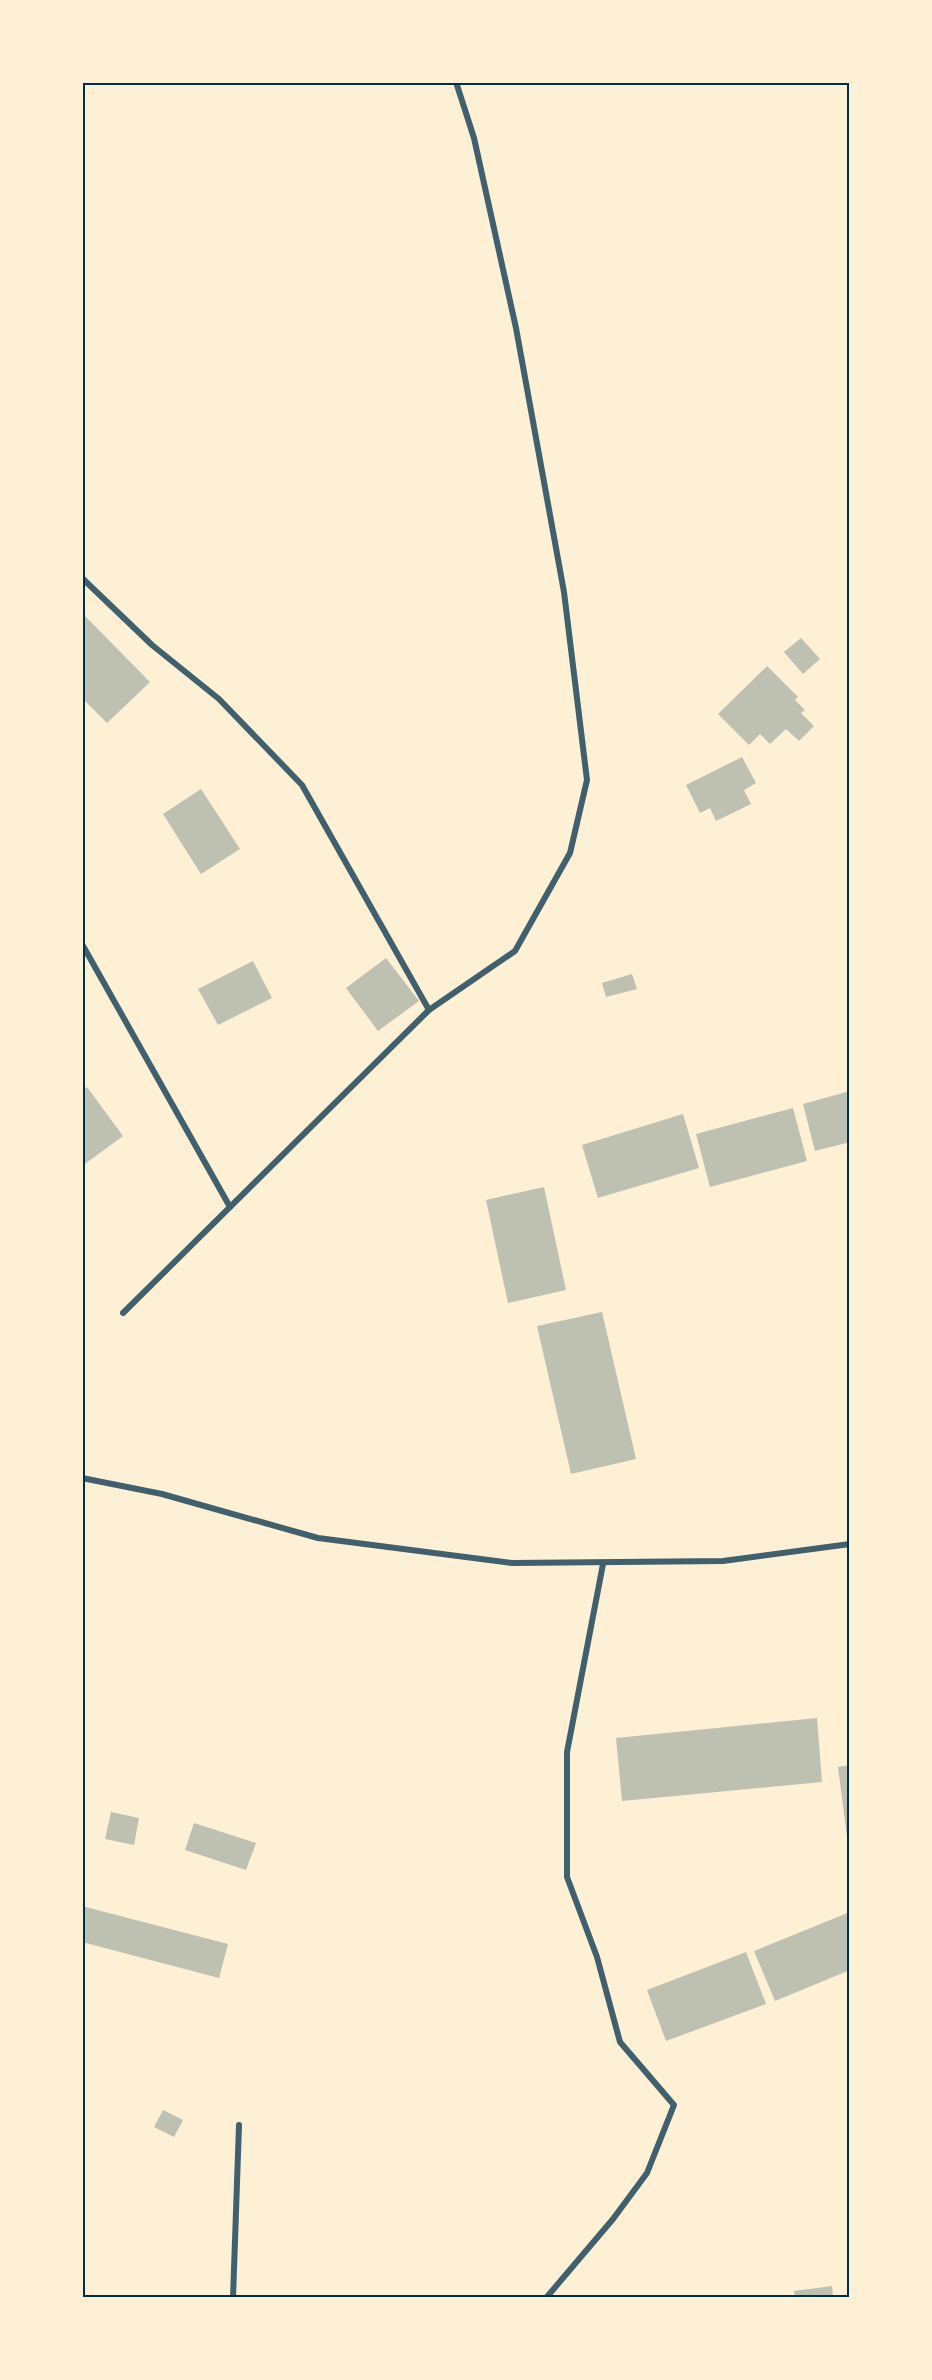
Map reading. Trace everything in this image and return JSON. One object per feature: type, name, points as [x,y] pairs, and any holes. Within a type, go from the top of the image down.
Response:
[{"type":"street","points":[[123,1313],[429,1010],[515,951],[570,853],[587,780],[564,592],[516,328],[474,138],[456,82]]},
{"type":"street","points":[[82,578],[152,645],[219,699],[302,785],[429,1010]]},
{"type":"street","points":[[82,944],[230,1207]]},
{"type":"street","points":[[82,1478],[162,1494],[318,1538],[512,1563],[603,1564],[723,1561],[849,1544]]},
{"type":"street","points":[[546,2298],[613,2219],[647,2173],[674,2105],[620,2042],[597,1957],[567,1877],[567,1752],[603,1564]]},
{"type":"street","points":[[233,2298],[239,2125]]},
{"type":"building","points":[[82,613],[150,682],[107,723],[82,698]]},
{"type":"building","points":[[801,638],[820,659],[803,674],[784,652]]},
{"type":"building","points":[[767,666],[798,697],[795,700],[805,710],[801,713],[814,726],[799,741],[786,729],[770,744],[760,734],[749,745],[718,714]]},
{"type":"building","points":[[742,757],[756,783],[744,790],[751,804],[716,821],[710,808],[700,813],[686,785]]},
{"type":"building","points":[[201,789],[240,849],[201,874],[163,814]]},
{"type":"building","points":[[386,958],[419,1001],[378,1031],[346,988]]},
{"type":"building","points":[[253,961],[272,998],[218,1025],[198,989]]},
{"type":"building","points":[[632,974],[637,989],[606,997],[602,983]]},
{"type":"building","points":[[87,1087],[123,1136],[82,1166],[82,1091]]},
{"type":"building","points":[[850,1091],[850,1142],[815,1151],[803,1104]]},
{"type":"building","points":[[793,1108],[807,1161],[710,1187],[696,1134]]},
{"type":"building","points":[[683,1114],[699,1168],[598,1198],[582,1145]]},
{"type":"building","points":[[544,1187],[566,1290],[508,1303],[486,1200]]},
{"type":"building","points":[[602,1312],[636,1459],[571,1474],[537,1326]]},
{"type":"building","points":[[817,1718],[822,1782],[622,1801],[616,1738]]},
{"type":"building","points":[[850,1765],[850,1844],[848,1845],[838,1767]]},
{"type":"building","points":[[111,1812],[139,1818],[134,1845],[105,1839]]},
{"type":"building","points":[[194,1823],[256,1843],[246,1870],[185,1850]]},
{"type":"building","points":[[82,1906],[228,1944],[219,1978],[82,1942]]},
{"type":"building","points":[[850,1912],[850,1970],[775,2001],[754,1951]]},
{"type":"building","points":[[746,1952],[766,2004],[666,2041],[647,1990]]},
{"type":"building","points":[[163,2110],[183,2120],[174,2137],[154,2127]]},
{"type":"building","points":[[832,2286],[833,2298],[795,2298],[794,2291]]}]
